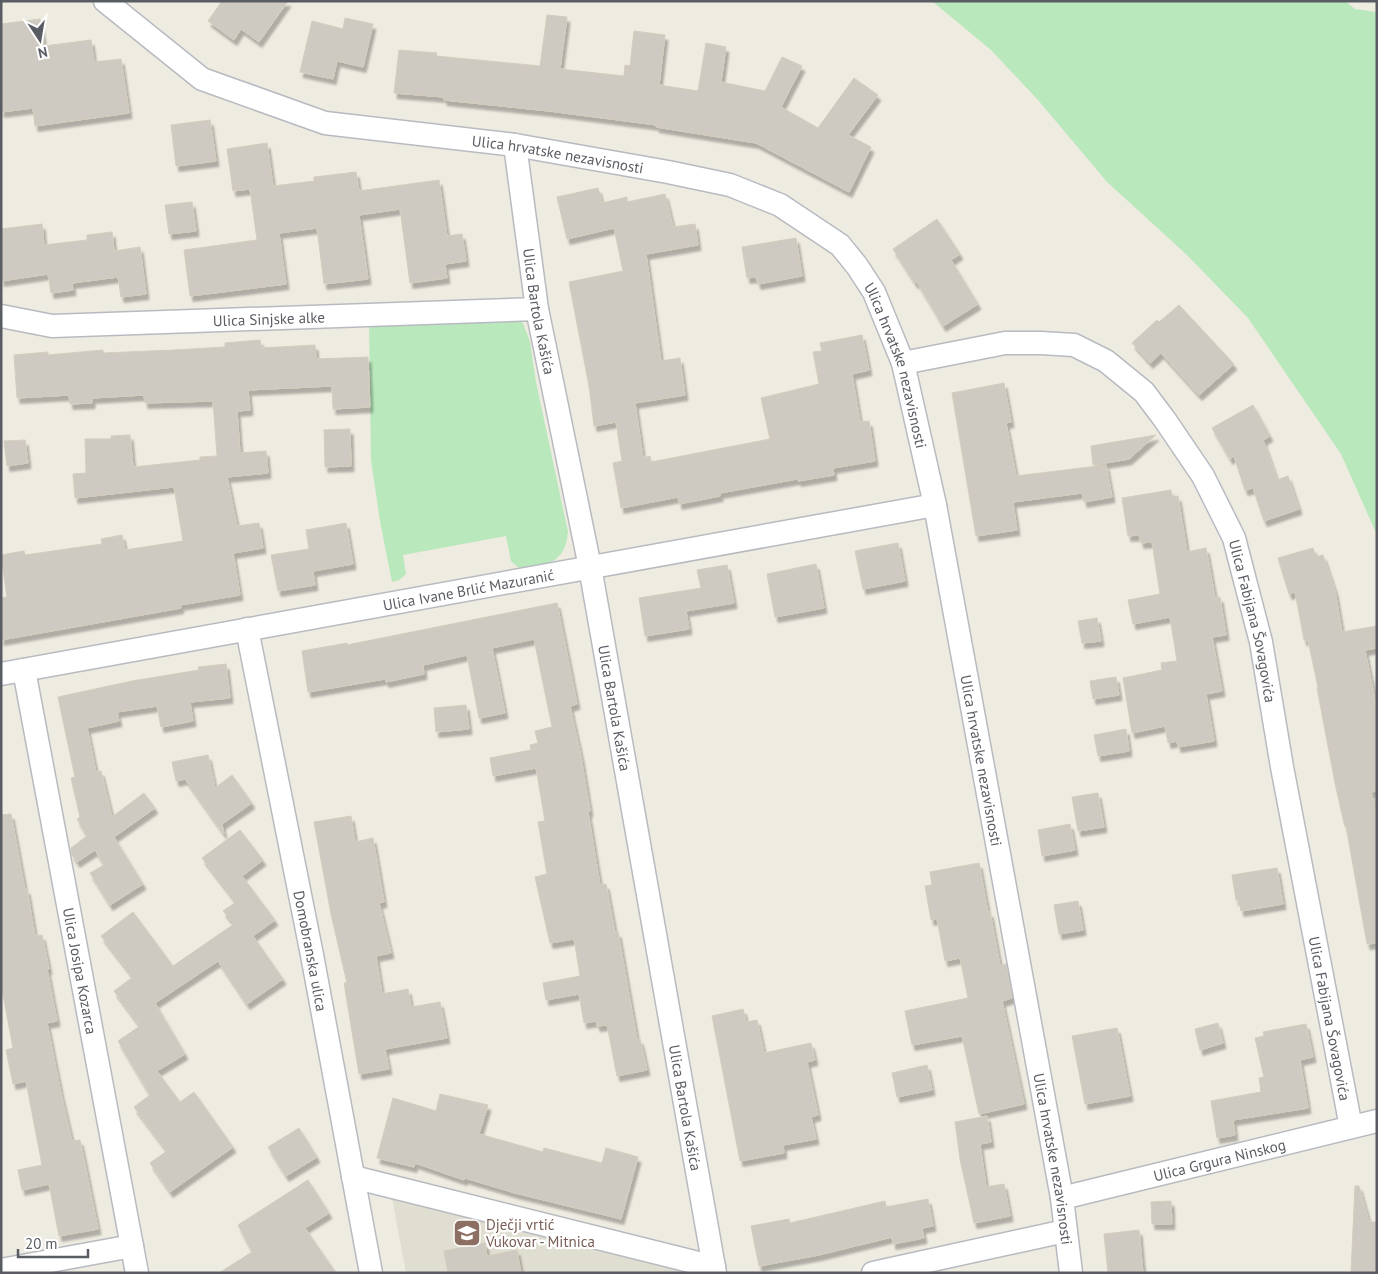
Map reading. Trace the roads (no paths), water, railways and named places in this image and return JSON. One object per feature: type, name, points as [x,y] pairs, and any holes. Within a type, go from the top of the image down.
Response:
[{"type":"street","name":"Ulica hrvatske nezavisnosti","points":[[105,1],[202,79],[325,123],[515,146],[668,172],[730,186],[780,205],[840,245],[857,266],[874,292],[902,363],[935,505],[1062,1198],[1071,1273]]},
{"type":"street","name":"Ulica Bartola Kašića","points":[[515,146],[538,309],[590,567],[714,1270]]},
{"type":"street","name":"Ulica Sinjske alke","points":[[1,316],[52,326],[538,309]]},
{"type":"street","name":"Ulica Fabijana Šovagovića","points":[[902,363],[1005,343],[1041,342],[1074,346],[1106,361],[1144,392],[1203,476],[1234,538],[1261,642],[1282,767],[1350,1127]]},
{"type":"street","name":"Ulica Ivane Brlić Mazuranić","points":[[1,674],[935,505]]},
{"type":"street","name":"Domobranska ulica","points":[[248,629],[353,1177],[367,1270]]},
{"type":"street","name":"Ulica Josipa Kozarca","points":[[24,670],[137,1273]]},
{"type":"street","name":"Ulica Grgura Ninskog","points":[[1062,1198],[1377,1121]]},
{"type":"street","points":[[353,1177],[714,1270]]},
{"type":"street","points":[[873,1273],[1065,1231]]},
{"type":"street","points":[[1,1270],[132,1246]]},
{"type":"place","name":"Dječji vrtić Vukovar - Mitnica","points":[[467,1233]]}]
